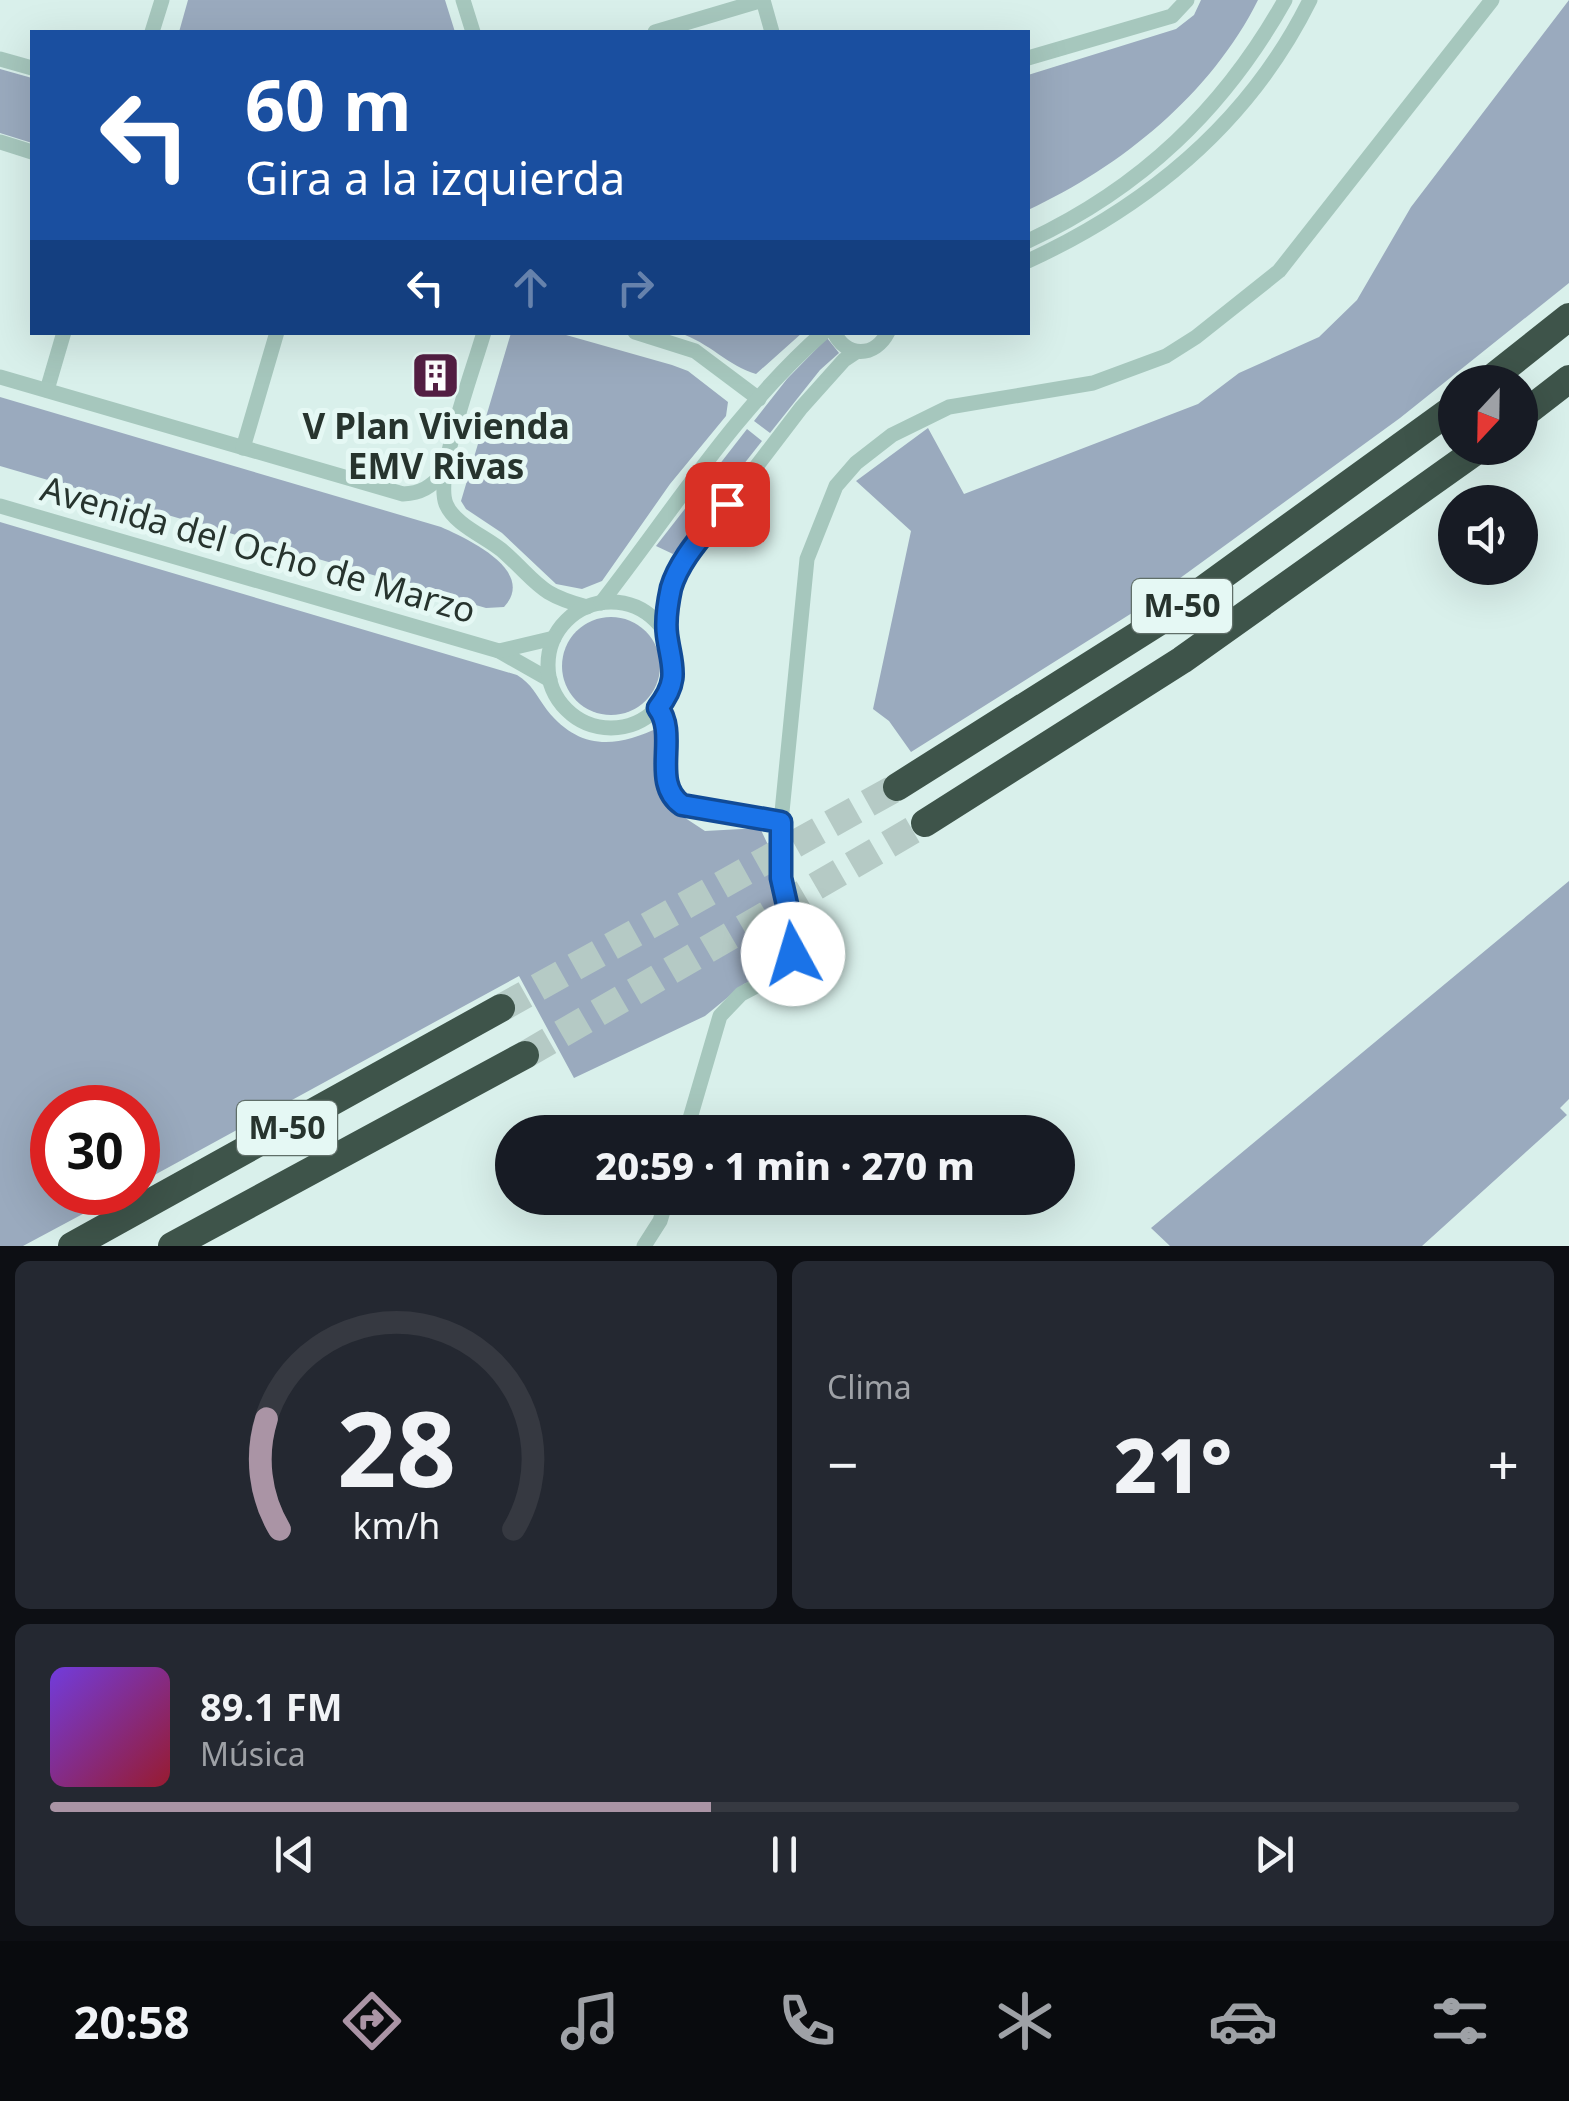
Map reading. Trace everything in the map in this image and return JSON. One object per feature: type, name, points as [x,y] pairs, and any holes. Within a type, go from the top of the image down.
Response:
[{"type":"highway","points":[[1508,365],[1569,317]]},
{"type":"highway","points":[[1538,403],[1569,379]]},
{"type":"highway","name":"M-50","points":[[897,786],[1157,623],[1438,419]]},
{"type":"highway","name":"M-50","points":[[925,824],[1182,660],[1456,465]]},
{"type":"highway","name":"M-50","points":[[72,1246],[501,1008]]},
{"type":"highway","name":"M-50","points":[[172,1246],[524,1055]]},
{"type":"street","points":[[153,30],[162,0]]},
{"type":"street","points":[[463,0],[472,30]]},
{"type":"street","points":[[661,30],[762,0],[771,30]]},
{"type":"street","points":[[1030,57],[1172,16],[1187,0]]},
{"type":"street","points":[[1030,239],[1057,227],[1152,166],[1241,69],[1285,0]]},
{"type":"street","points":[[1030,260],[1066,243],[1164,182],[1216,134],[1261,82],[1310,0]]},
{"type":"street","points":[[691,1115],[720,1016],[741,994],[781,972],[793,954],[781,878],[781,822],[806,558],[836,486],[892,435],[949,407],[1093,383],[1166,356],[1196,338],[1279,270],[1492,0]]},
{"type":"street","points":[[0,59],[30,67]]},
{"type":"street","points":[[0,142],[30,151]]},
{"type":"street","points":[[47,390],[63,335]]},
{"type":"street","points":[[243,448],[276,335]]},
{"type":"street","points":[[483,335],[443,474],[446,504],[544,592],[594,605],[627,604],[640,609],[660,626],[673,654],[674,674],[668,692],[658,708],[635,724],[607,728],[593,726],[559,702],[550,680],[548,656],[554,638],[564,623],[594,605],[759,399],[821,335]]},
{"type":"street","points":[[644,335],[695,351],[759,399]]},
{"type":"street","points":[[836,335],[841,344],[856,352]]},
{"type":"street","points":[[667,636],[672,586],[681,565],[801,408],[844,360],[856,352],[871,351],[886,335]]},
{"type":"street","points":[[0,377],[403,494],[418,494],[443,474]]},
{"type":"street","name":"Avenida del Ocho de Marzo","points":[[0,506],[499,652],[550,680]]},
{"type":"street","name":"Avenida del Ocho de Marzo","points":[[499,652],[554,638]]},
{"type":"street","points":[[658,708],[667,718],[667,784],[671,797],[682,805],[781,822]]},
{"type":"street","points":[[644,1246],[662,1215]]},
{"type":"shaded area","points":[[188,0],[445,0],[454,30],[180,30]]},
{"type":"shaded area","points":[[1201,0],[1258,0],[1215,66],[1160,124],[1097,172],[1030,209],[1030,74],[1176,29],[1194,15]]},
{"type":"shaded area","points":[[1569,0],[1569,283],[1466,365],[1438,365],[1438,388],[1132,613],[911,752],[889,721],[873,709],[911,531],[856,481],[928,428],[964,494],[1198,404],[1239,373],[1319,337],[1357,300],[1411,207]]},
{"type":"shaded area","points":[[0,69],[30,77],[30,142],[0,133]]},
{"type":"shaded area","points":[[510,335],[566,335],[672,365],[688,371],[728,402],[726,416],[670,484],[602,581],[582,589],[556,584],[461,501]]},
{"type":"shaded area","points":[[684,335],[800,335],[756,374]]},
{"type":"shaded area","points":[[827,338],[839,353],[820,370],[770,433],[754,421]]},
{"type":"shaded area","points":[[0,397],[441,527],[495,558],[512,581],[512,594],[504,607],[486,608],[0,466]]},
{"type":"shaded area","points":[[747,429],[762,441],[673,554],[656,546]]},
{"type":"shaded area","points":[[0,522],[517,675],[560,723],[586,739],[614,742],[660,727],[657,765],[662,795],[670,808],[705,831],[760,828],[769,847],[784,944],[780,959],[705,1016],[574,1078],[519,976],[160,1172],[160,1085],[30,1085],[30,1215],[81,1215],[23,1246],[0,1246]]},
{"type":"shaded area","points":[[611,617],[630,620],[646,631],[657,647],[657,685],[646,701],[630,712],[611,715],[592,712],[576,701],[565,685],[562,666],[565,647],[576,631],[592,620]]},
{"type":"shaded area","points":[[1569,881],[1569,1099],[1560,1108],[1567,1115],[1422,1246],[1170,1246],[1151,1228]]},
{"type":"tunnel","points":[[501,1008],[897,787]]},
{"type":"tunnel","points":[[525,1055],[925,823]]},
{"type":"place","name":"V Plan Vivienda EMV Rivas","points":[[436,375]]},
{"type":"route","points":[[727,504],[681,565],[672,586],[667,636],[674,674],[658,708],[667,718],[667,784],[671,797],[682,805],[781,822],[781,878],[793,954]]}]
